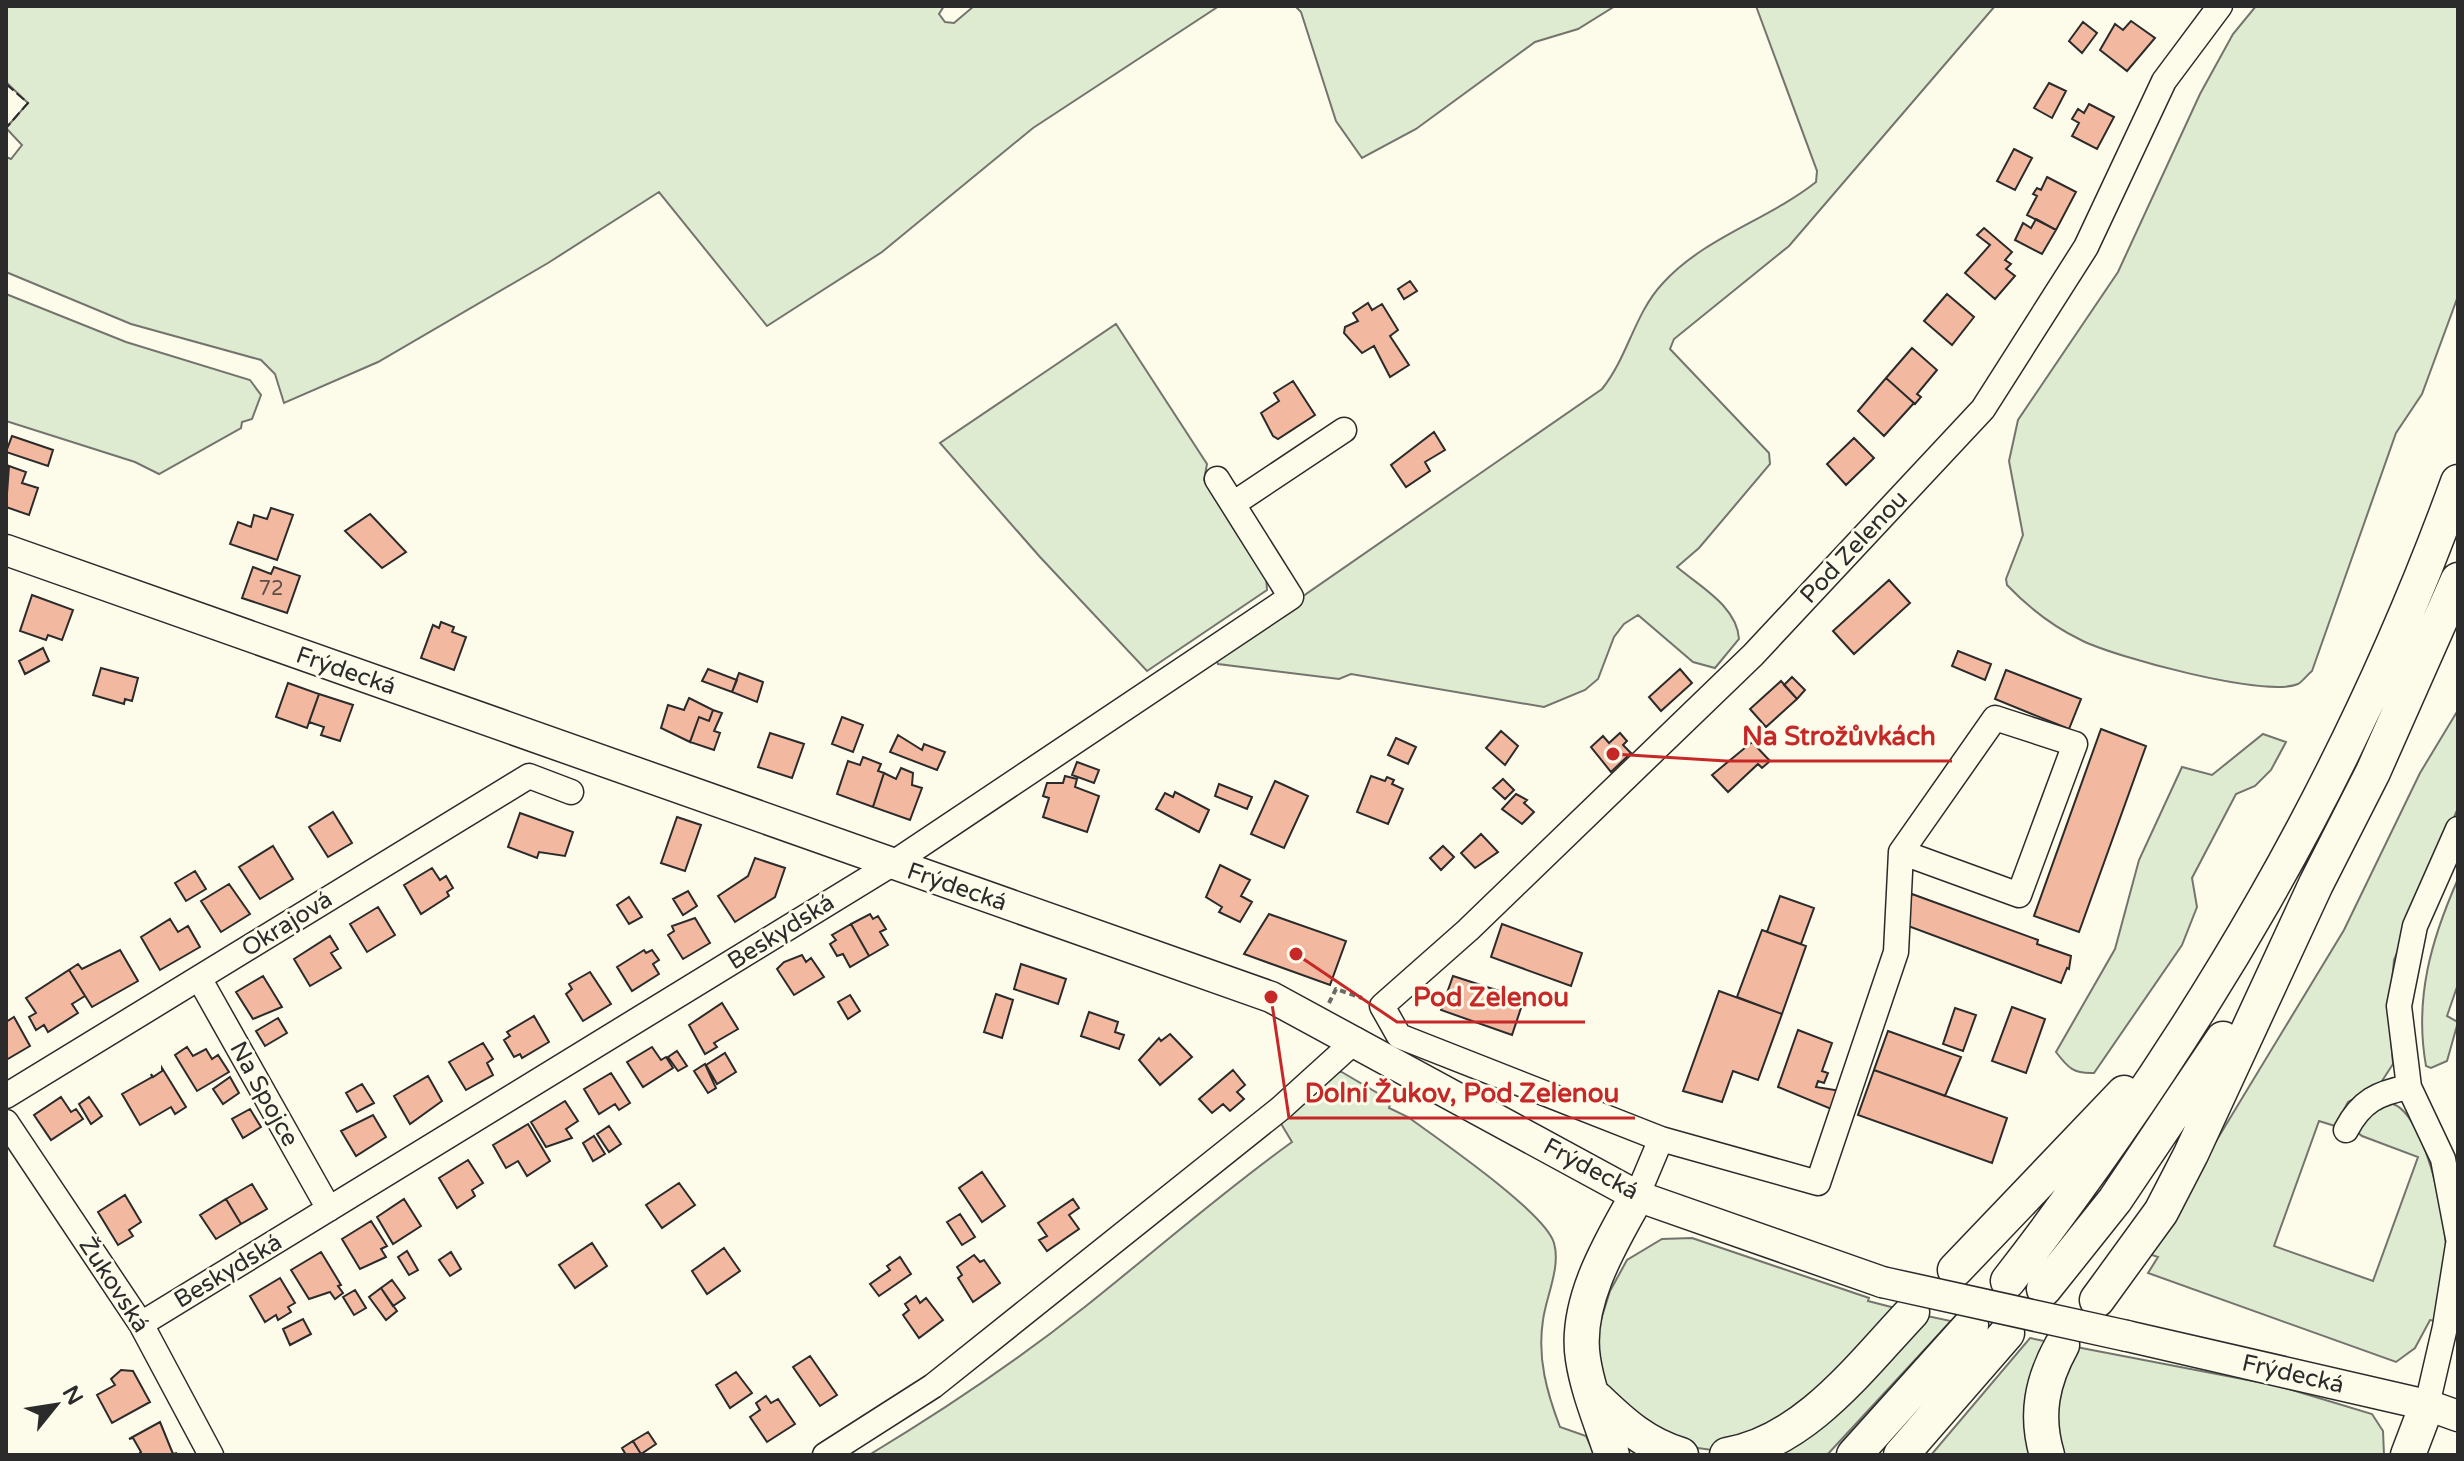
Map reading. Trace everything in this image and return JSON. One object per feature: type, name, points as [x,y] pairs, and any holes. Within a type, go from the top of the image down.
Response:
[{"type":"highway","points":[[2008,1281],[2106,1153],[2228,966],[2350,740],[2415,595],[2458,482]]},
{"type":"highway","points":[[2097,1300],[2161,1212],[2316,884],[2380,758],[2458,580]]},
{"type":"highway","points":[[2044,1289],[2115,1200],[2186,1098],[2316,884]]},
{"type":"highway","points":[[1955,1270],[2094,1128],[2228,966]]},
{"type":"highway","points":[[1612,1455],[1582,1357],[1584,1317],[1612,1240],[1637,1196]]},
{"type":"highway","points":[[1727,1455],[1767,1442],[1791,1428],[1824,1402],[1912,1312]]},
{"type":"highway","points":[[1854,1455],[1971,1325]]},
{"type":"highway","points":[[1901,1455],[2007,1333]]},
{"type":"highway","points":[[2047,1455],[2040,1408],[2048,1375],[2062,1345]]},
{"type":"highway","points":[[1593,1396],[1633,1434],[1658,1448],[1681,1455]]},
{"type":"highway","points":[[2408,1455],[2442,1410]]},
{"type":"main road","name":"Frýdecká","points":[[11,556],[1271,997],[1356,1040],[1637,1196],[1882,1282],[2442,1410]]},
{"type":"street","name":"Pod Zelenou","points":[[1382,1006],[1468,930],[1753,655],[1983,409],[2086,247],[2164,81],[2220,6]]},
{"type":"street","points":[[1233,504],[1344,430]]},
{"type":"street","name":"Beskydská","points":[[141,1324],[892,864],[1291,597],[1217,479]]},
{"type":"street","points":[[1382,1006],[1399,1036],[1661,1139],[1818,1183],[1896,952],[1901,852],[1995,718],[2075,744],[2019,895],[1901,852]]},
{"type":"street","name":"Okrajová","points":[[6,1096],[529,776],[571,792]]},
{"type":"street","points":[[2442,1410],[2441,1346],[2457,1231],[2452,1170],[2409,1087],[2399,1006],[2415,926],[2458,829]]},
{"type":"street","name":"Na Spojce","points":[[199,978],[329,1209]]},
{"type":"street","points":[[825,1455],[933,1386],[1281,1108],[1356,1040]]},
{"type":"street","points":[[2346,1130],[2354,1114],[2371,1097],[2409,1087]]},
{"type":"street","name":"Žukovská","points":[[6,1122],[141,1324],[211,1455]]},
{"type":"street","points":[[1637,1196],[1661,1139]]},
{"type":"path","points":[[1321,1022],[1336,989],[1382,1006]]},
{"type":"green space","points":[[6,6],[944,6],[939,14],[945,22],[954,23],[974,6],[1219,6],[1033,128],[882,252],[767,326],[659,192],[548,263],[378,362],[284,403],[275,374],[261,360],[131,324],[6,272],[6,157],[11,159],[22,145],[6,128],[28,103],[6,82]]},
{"type":"green space","points":[[1295,6],[1615,6],[1578,29],[1535,42],[1416,129],[1362,158],[1336,121],[1301,12]]},
{"type":"green space","points":[[1756,6],[1995,6],[1789,246],[1674,339],[1670,349],[1769,453],[1770,464],[1699,548],[1677,567],[1706,589],[1732,616],[1739,639],[1715,668],[1693,662],[1638,615],[1624,624],[1614,637],[1598,679],[1585,690],[1544,707],[1351,674],[1339,679],[1218,664],[1215,657],[1602,389],[1645,308],[1663,283],[1698,253],[1816,182],[1817,171]]},
{"type":"green space","points":[[2256,6],[2458,6],[2458,296],[2422,394],[2396,433],[2312,671],[2298,684],[2281,687],[2190,674],[2098,647],[2071,635],[2042,616],[2007,585],[2006,579],[2023,535],[2009,461],[2018,420],[2118,272],[2200,94],[2233,34]]},
{"type":"green space","points":[[6,294],[126,342],[250,380],[261,395],[252,419],[242,422],[241,428],[159,474],[135,462],[6,421]]},
{"type":"green space","points":[[1116,324],[1207,464],[1204,480],[1266,575],[1267,590],[1147,671],[1040,557],[940,443]]},
{"type":"green space","points":[[2458,710],[2458,808],[2394,960],[2389,1013],[2393,1064],[2380,1084],[2348,1102],[2335,1126],[2319,1121],[2274,1246],[2373,1281],[2418,1157],[2362,1136],[2357,1132],[2359,1119],[2388,1103],[2401,1109],[2412,1123],[2431,1167],[2438,1192],[2446,1253],[2436,1321],[2430,1320],[2415,1348],[2396,1362],[2148,1273],[2158,1257],[2143,1252],[2201,1166],[2344,930],[2420,773]]},
{"type":"green space","points":[[2263,734],[2286,742],[2271,770],[2255,786],[2236,794],[2192,878],[2197,907],[2182,945],[2094,1073],[2072,1069],[2056,1052],[2115,949],[2139,860],[2182,767],[2212,775]]},
{"type":"green space","points":[[2458,879],[2458,984],[2447,1016],[2458,1022],[2447,1061],[2431,1068],[2426,1066],[2422,1017],[2427,970]]},
{"type":"green space","points":[[1340,1071],[1391,1101],[1389,1108],[1408,1117],[1489,1177],[1532,1213],[1546,1230],[1554,1243],[1556,1262],[1541,1334],[1544,1375],[1560,1427],[1586,1436],[1595,1455],[869,1455],[1034,1346],[1292,1142],[1280,1122]]},
{"type":"green space","points":[[1692,1238],[1869,1298],[1868,1301],[1903,1310],[1768,1432],[1712,1450],[1676,1445],[1609,1394],[1601,1374],[1597,1348],[1599,1326],[1610,1291],[1627,1260],[1662,1239]]},
{"type":"green space","points":[[1927,1316],[1951,1321],[1827,1455],[1771,1455]]},
{"type":"green space","points":[[2030,1338],[2049,1342],[2035,1455],[1931,1455]]},
{"type":"green space","points":[[2071,1346],[2279,1386],[2372,1414],[2383,1431],[2384,1455],[2057,1455],[2050,1434]]},
{"type":"building","points":[[2131,21],[2155,38],[2127,71],[2100,50],[2115,24],[2123,30]]},
{"type":"building","points":[[2083,22],[2097,33],[2082,53],[2069,41]]},
{"type":"building","points":[[2049,83],[2066,91],[2052,118],[2034,108]]},
{"type":"building","points":[[2089,104],[2114,117],[2097,149],[2072,136],[2079,123],[2072,119],[2078,109],[2084,113]]},
{"type":"building","points":[[2014,149],[2032,158],[2015,190],[1997,181]]},
{"type":"building","points":[[2047,177],[2076,192],[2056,230],[2027,215],[2037,196],[2033,194],[2037,188],[2041,190]]},
{"type":"building","points":[[2036,219],[2056,230],[2042,254],[2015,240],[2023,223],[2031,228]]},
{"type":"building","points":[[1984,228],[2012,252],[2005,260],[2011,264],[2006,269],[2015,276],[1995,299],[1965,273],[1990,245],[1977,235]]},
{"type":"building","points":[[1410,281],[1417,291],[1404,299],[1398,289]]},
{"type":"building","points":[[1947,294],[1974,317],[1952,345],[1924,321]]},
{"type":"building","points":[[1368,303],[1372,310],[1382,304],[1398,330],[1390,336],[1409,365],[1390,377],[1374,346],[1362,353],[1344,333],[1345,327],[1358,321],[1353,313]]},
{"type":"building","points":[[1912,348],[1937,370],[1917,394],[1921,397],[1915,404],[1886,378]]},
{"type":"building","points":[[1886,378],[1914,403],[1884,436],[1858,411]]},
{"type":"building","points":[[1293,381],[1315,415],[1278,439],[1273,436],[1261,413],[1279,401],[1274,393]]},
{"type":"building","points":[[1434,432],[1445,450],[1425,462],[1430,471],[1406,487],[1391,465]]},
{"type":"building","points":[[12,436],[53,450],[48,466],[6,452]]},
{"type":"building","points":[[1854,438],[1874,458],[1846,485],[1827,464]]},
{"type":"building","points":[[9,466],[26,472],[22,483],[38,488],[29,515],[6,507]]},
{"type":"building","points":[[271,508],[293,515],[277,560],[230,544],[238,522],[251,527],[254,515],[267,519]]},
{"type":"building","points":[[370,514],[406,552],[382,568],[345,531]]},
{"type":"building","points":[[253,567],[271,574],[274,567],[300,576],[287,613],[242,598]]},
{"type":"building","points":[[1889,580],[1910,603],[1854,654],[1833,631]]},
{"type":"building","points":[[32,595],[73,610],[62,640],[48,635],[46,640],[20,631]]},
{"type":"building","points":[[441,622],[454,627],[452,632],[466,637],[454,670],[421,658],[433,625],[439,628]]},
{"type":"building","points":[[43,648],[49,661],[25,674],[19,661]]},
{"type":"building","points":[[1958,651],[1991,664],[1985,680],[1952,666]]},
{"type":"building","points":[[101,668],[138,678],[132,701],[125,699],[124,704],[93,695]]},
{"type":"building","points":[[708,669],[737,680],[732,692],[702,681]]},
{"type":"building","points":[[1680,669],[1692,683],[1661,711],[1649,697]]},
{"type":"building","points":[[2006,670],[2081,699],[2069,729],[1995,699]]},
{"type":"building","points":[[739,673],[763,682],[757,702],[732,692]]},
{"type":"building","points":[[1792,677],[1805,690],[1797,699],[1784,685]]},
{"type":"building","points":[[1781,681],[1797,699],[1766,727],[1750,709]]},
{"type":"building","points":[[288,683],[319,694],[307,728],[276,717]]},
{"type":"building","points":[[319,694],[353,705],[340,741],[321,735],[324,727],[309,722]]},
{"type":"building","points":[[689,698],[713,710],[709,721],[699,717],[690,742],[661,728],[668,705],[684,710]]},
{"type":"building","points":[[713,710],[722,713],[714,731],[720,733],[714,750],[690,742],[699,717],[709,721]]},
{"type":"building","points":[[842,717],[863,725],[853,752],[832,744]]},
{"type":"building","points":[[2101,729],[2146,746],[2079,932],[2034,916]]},
{"type":"building","points":[[1501,731],[1518,746],[1505,765],[1486,748]]},
{"type":"building","points":[[770,733],[804,744],[792,778],[758,767]]},
{"type":"building","points":[[1620,733],[1627,741],[1623,745],[1631,753],[1611,772],[1591,747],[1603,736],[1609,743]]},
{"type":"building","points":[[898,735],[922,750],[924,744],[945,752],[937,770],[890,752]]},
{"type":"building","points":[[1396,738],[1416,747],[1408,764],[1388,755]]},
{"type":"building","points":[[1752,742],[1770,761],[1762,768],[1758,764],[1728,792],[1712,775]]},
{"type":"building","points":[[863,757],[881,764],[878,771],[884,773],[873,807],[837,794],[848,761],[860,765]]},
{"type":"building","points":[[1077,762],[1099,770],[1094,783],[1072,775]]},
{"type":"building","points":[[901,768],[913,773],[912,785],[922,788],[910,820],[873,807],[884,773],[896,779]]},
{"type":"building","points":[[1065,776],[1077,779],[1075,787],[1099,796],[1087,832],[1043,817],[1049,798],[1043,796],[1047,783],[1063,783]]},
{"type":"building","points":[[1371,776],[1385,781],[1387,777],[1394,780],[1392,784],[1403,789],[1388,824],[1357,812]]},
{"type":"building","points":[[1503,779],[1514,790],[1505,799],[1493,788]]},
{"type":"building","points":[[1275,781],[1308,796],[1284,848],[1251,834]]},
{"type":"building","points":[[1219,784],[1252,797],[1247,809],[1215,796]]},
{"type":"building","points":[[1175,792],[1209,810],[1199,832],[1156,809],[1165,793],[1173,797]]},
{"type":"building","points":[[1516,794],[1527,800],[1524,803],[1534,812],[1522,824],[1502,809]]},
{"type":"building","points":[[333,812],[352,843],[328,857],[309,827]]},
{"type":"building","points":[[520,813],[573,832],[565,856],[539,852],[537,858],[508,847]]},
{"type":"building","points":[[677,817],[701,825],[685,871],[661,863]]},
{"type":"building","points":[[1481,834],[1498,852],[1475,868],[1461,853]]},
{"type":"building","points":[[273,846],[293,879],[260,899],[239,867]]},
{"type":"building","points":[[1443,846],[1454,857],[1441,870],[1430,858]]},
{"type":"building","points":[[755,858],[785,868],[775,897],[735,922],[718,896],[748,876]]},
{"type":"building","points":[[1220,865],[1250,880],[1241,896],[1252,902],[1240,922],[1219,912],[1222,907],[1206,897]]},
{"type":"building","points":[[432,868],[440,880],[446,876],[453,888],[447,892],[449,896],[421,914],[404,885]]},
{"type":"building","points":[[195,871],[206,889],[186,901],[175,883]]},
{"type":"building","points":[[229,884],[250,914],[221,932],[201,901]]},
{"type":"building","points":[[688,891],[697,906],[683,915],[673,899]]},
{"type":"building","points":[[1912,894],[2038,940],[2037,944],[2071,956],[2069,969],[2061,983],[1900,923]]},
{"type":"building","points":[[1780,896],[1814,908],[1801,944],[1767,932]]},
{"type":"building","points":[[629,897],[642,917],[629,924],[617,905]]},
{"type":"building","points":[[378,907],[395,935],[367,952],[350,924]]},
{"type":"building","points":[[870,914],[873,919],[878,916],[886,929],[880,932],[888,945],[869,956],[851,924]]},
{"type":"building","points":[[1269,914],[1346,941],[1330,985],[1244,954]]},
{"type":"building","points":[[695,918],[710,943],[683,959],[668,935],[674,931],[672,926]]},
{"type":"building","points":[[170,919],[178,932],[188,926],[200,947],[160,970],[141,937]]},
{"type":"building","points":[[851,924],[869,956],[850,967],[843,954],[837,956],[830,944],[836,940],[832,935]]},
{"type":"building","points":[[1502,924],[1582,953],[1571,986],[1491,957]]},
{"type":"building","points":[[1762,930],[1806,946],[1782,1014],[1737,997]]},
{"type":"building","points":[[330,936],[338,949],[331,953],[341,968],[310,986],[294,959]]},
{"type":"building","points":[[120,950],[138,981],[92,1007],[69,970],[78,964],[82,969]]},
{"type":"building","points":[[644,950],[646,953],[652,950],[659,960],[653,964],[659,974],[632,991],[617,967]]},
{"type":"building","points":[[802,955],[806,962],[811,958],[824,977],[794,995],[777,969],[784,962]]},
{"type":"building","points":[[1021,964],[1066,979],[1058,1004],[1014,989]]},
{"type":"building","points":[[69,970],[85,996],[72,1004],[78,1013],[48,1032],[44,1025],[36,1030],[29,1017],[36,1013],[26,998]]},
{"type":"building","points":[[590,972],[611,1004],[583,1021],[566,994],[572,989],[569,984]]},
{"type":"building","points":[[263,976],[282,1007],[253,1019],[236,992]]},
{"type":"building","points":[[1453,976],[1524,999],[1512,1035],[1441,1010]]},
{"type":"building","points":[[1719,991],[1782,1014],[1758,1080],[1733,1071],[1722,1102],[1683,1091]]},
{"type":"building","points":[[996,994],[1013,1000],[1002,1038],[984,1032]]},
{"type":"building","points":[[850,995],[860,1011],[848,1019],[838,1002]]},
{"type":"building","points":[[722,1003],[738,1029],[714,1043],[717,1047],[705,1054],[689,1025]]},
{"type":"building","points":[[2012,1007],[2045,1019],[2026,1073],[1992,1061]]},
{"type":"building","points":[[1955,1008],[1976,1015],[1963,1051],[1943,1044]]},
{"type":"building","points":[[1089,1012],[1118,1022],[1115,1032],[1124,1035],[1119,1049],[1081,1036]]},
{"type":"building","points":[[534,1016],[549,1042],[522,1058],[520,1054],[514,1057],[504,1040],[510,1036],[507,1032]]},
{"type":"building","points":[[14,1017],[30,1046],[6,1060],[6,1022]]},
{"type":"building","points":[[278,1018],[287,1033],[265,1046],[256,1031]]},
{"type":"building","points":[[1798,1030],[1832,1043],[1822,1071],[1828,1073],[1824,1083],[1818,1081],[1816,1087],[1841,1091],[1836,1111],[1778,1087]]},
{"type":"building","points":[[1888,1031],[1961,1057],[1945,1096],[1874,1070]]},
{"type":"building","points":[[1170,1034],[1192,1057],[1160,1085],[1139,1060],[1159,1038],[1161,1041]]},
{"type":"building","points":[[483,1043],[493,1059],[487,1063],[493,1075],[466,1090],[449,1062]]},
{"type":"building","points":[[187,1047],[193,1056],[206,1049],[212,1059],[218,1055],[229,1072],[197,1091],[175,1055]]},
{"type":"building","points":[[652,1047],[661,1060],[666,1057],[673,1068],[643,1087],[627,1062]]},
{"type":"building","points":[[677,1051],[687,1066],[678,1071],[668,1057]]},
{"type":"building","points":[[725,1053],[736,1072],[717,1084],[706,1065]]},
{"type":"building","points":[[705,1064],[716,1088],[708,1093],[694,1071]]},
{"type":"building","points":[[162,1068],[186,1107],[175,1114],[171,1107],[140,1125],[122,1094],[152,1077],[151,1074],[153,1077]]},
{"type":"building","points":[[1233,1070],[1245,1085],[1237,1092],[1244,1099],[1230,1111],[1223,1104],[1212,1113],[1199,1099]]},
{"type":"building","points":[[1874,1070],[2007,1118],[1992,1163],[1858,1115]]},
{"type":"building","points":[[611,1073],[630,1103],[619,1110],[615,1104],[599,1114],[584,1089]]},
{"type":"building","points":[[428,1076],[442,1101],[410,1124],[394,1096]]},
{"type":"building","points":[[230,1077],[239,1093],[223,1104],[213,1089]]},
{"type":"building","points":[[362,1084],[374,1103],[357,1112],[346,1093]]},
{"type":"building","points":[[61,1097],[71,1112],[76,1109],[83,1119],[51,1140],[34,1115]]},
{"type":"building","points":[[89,1097],[102,1116],[91,1124],[79,1104]]},
{"type":"building","points":[[565,1101],[578,1121],[566,1129],[572,1138],[546,1147],[531,1122]]},
{"type":"building","points":[[250,1109],[261,1127],[243,1138],[232,1119]]},
{"type":"building","points":[[373,1115],[386,1137],[356,1156],[341,1131]]},
{"type":"building","points":[[528,1124],[550,1161],[527,1176],[518,1161],[506,1168],[493,1145]]},
{"type":"building","points":[[609,1126],[621,1144],[609,1152],[597,1134]]},
{"type":"building","points":[[594,1136],[605,1154],[593,1161],[583,1143]]},
{"type":"building","points":[[468,1160],[483,1183],[472,1190],[475,1196],[457,1208],[439,1178]]},
{"type":"building","points":[[982,1172],[1005,1206],[982,1222],[959,1188]]},
{"type":"building","points":[[679,1183],[695,1205],[662,1228],[646,1205]]},
{"type":"building","points":[[252,1184],[267,1209],[241,1224],[226,1199]]},
{"type":"building","points":[[125,1195],[141,1222],[129,1230],[133,1236],[118,1245],[98,1212]]},
{"type":"building","points":[[226,1199],[241,1224],[216,1239],[200,1215]]},
{"type":"building","points":[[404,1199],[421,1226],[393,1244],[377,1217]]},
{"type":"building","points":[[1073,1199],[1079,1208],[1069,1215],[1079,1229],[1047,1251],[1039,1240],[1047,1236],[1038,1223]]},
{"type":"building","points":[[960,1214],[975,1237],[962,1245],[947,1222]]},
{"type":"building","points":[[371,1221],[387,1246],[381,1249],[386,1257],[360,1269],[342,1239]]},
{"type":"building","points":[[592,1243],[607,1266],[575,1288],[559,1265]]},
{"type":"building","points":[[724,1248],[740,1271],[707,1294],[692,1271]]},
{"type":"building","points":[[407,1251],[418,1270],[409,1275],[398,1257]]},
{"type":"building","points":[[321,1252],[341,1285],[338,1286],[343,1293],[335,1299],[330,1292],[309,1299],[291,1270]]},
{"type":"building","points":[[451,1252],[461,1269],[450,1276],[439,1260]]},
{"type":"building","points":[[974,1255],[980,1262],[984,1260],[1000,1283],[973,1302],[958,1278],[962,1275],[957,1267]]},
{"type":"building","points":[[900,1257],[911,1274],[879,1296],[870,1284],[890,1270],[887,1266]]},
{"type":"building","points":[[280,1278],[295,1303],[288,1307],[291,1312],[278,1320],[276,1315],[265,1322],[250,1296]]},
{"type":"building","points":[[392,1280],[405,1298],[393,1306],[381,1288]]},
{"type":"building","points":[[381,1288],[397,1311],[386,1320],[369,1297]]},
{"type":"building","points":[[355,1290],[366,1308],[354,1315],[343,1297]]},
{"type":"building","points":[[916,1296],[920,1303],[926,1298],[943,1320],[919,1338],[903,1315],[909,1310],[905,1304]]},
{"type":"building","points":[[303,1319],[311,1334],[290,1345],[283,1329]]},
{"type":"building","points":[[810,1356],[837,1395],[820,1406],[793,1367]]},
{"type":"building","points":[[121,1370],[133,1371],[150,1402],[112,1423],[97,1395],[115,1385],[111,1379]]},
{"type":"building","points":[[736,1372],[752,1393],[730,1408],[716,1385]]},
{"type":"building","points":[[766,1396],[771,1403],[778,1399],[795,1424],[767,1442],[750,1417],[760,1410],[756,1403]]},
{"type":"building","points":[[160,1422],[173,1454],[177,1453],[174,1455],[138,1455],[141,1452],[133,1438],[129,1439]]},
{"type":"building","points":[[648,1432],[656,1444],[641,1454],[633,1441]]},
{"type":"building","points":[[633,1441],[641,1454],[626,1455],[622,1448]]},
{"type":"fence","points":[[6,84],[28,103],[6,128]]},
{"type":"place","name":"Na Strožůvkách","points":[[1613,754]]},
{"type":"place","name":"Pod Zelenou","points":[[1296,954]]},
{"type":"place","name":"Dolní Žukov, Pod Zelenou","points":[[1271,997]]}]
